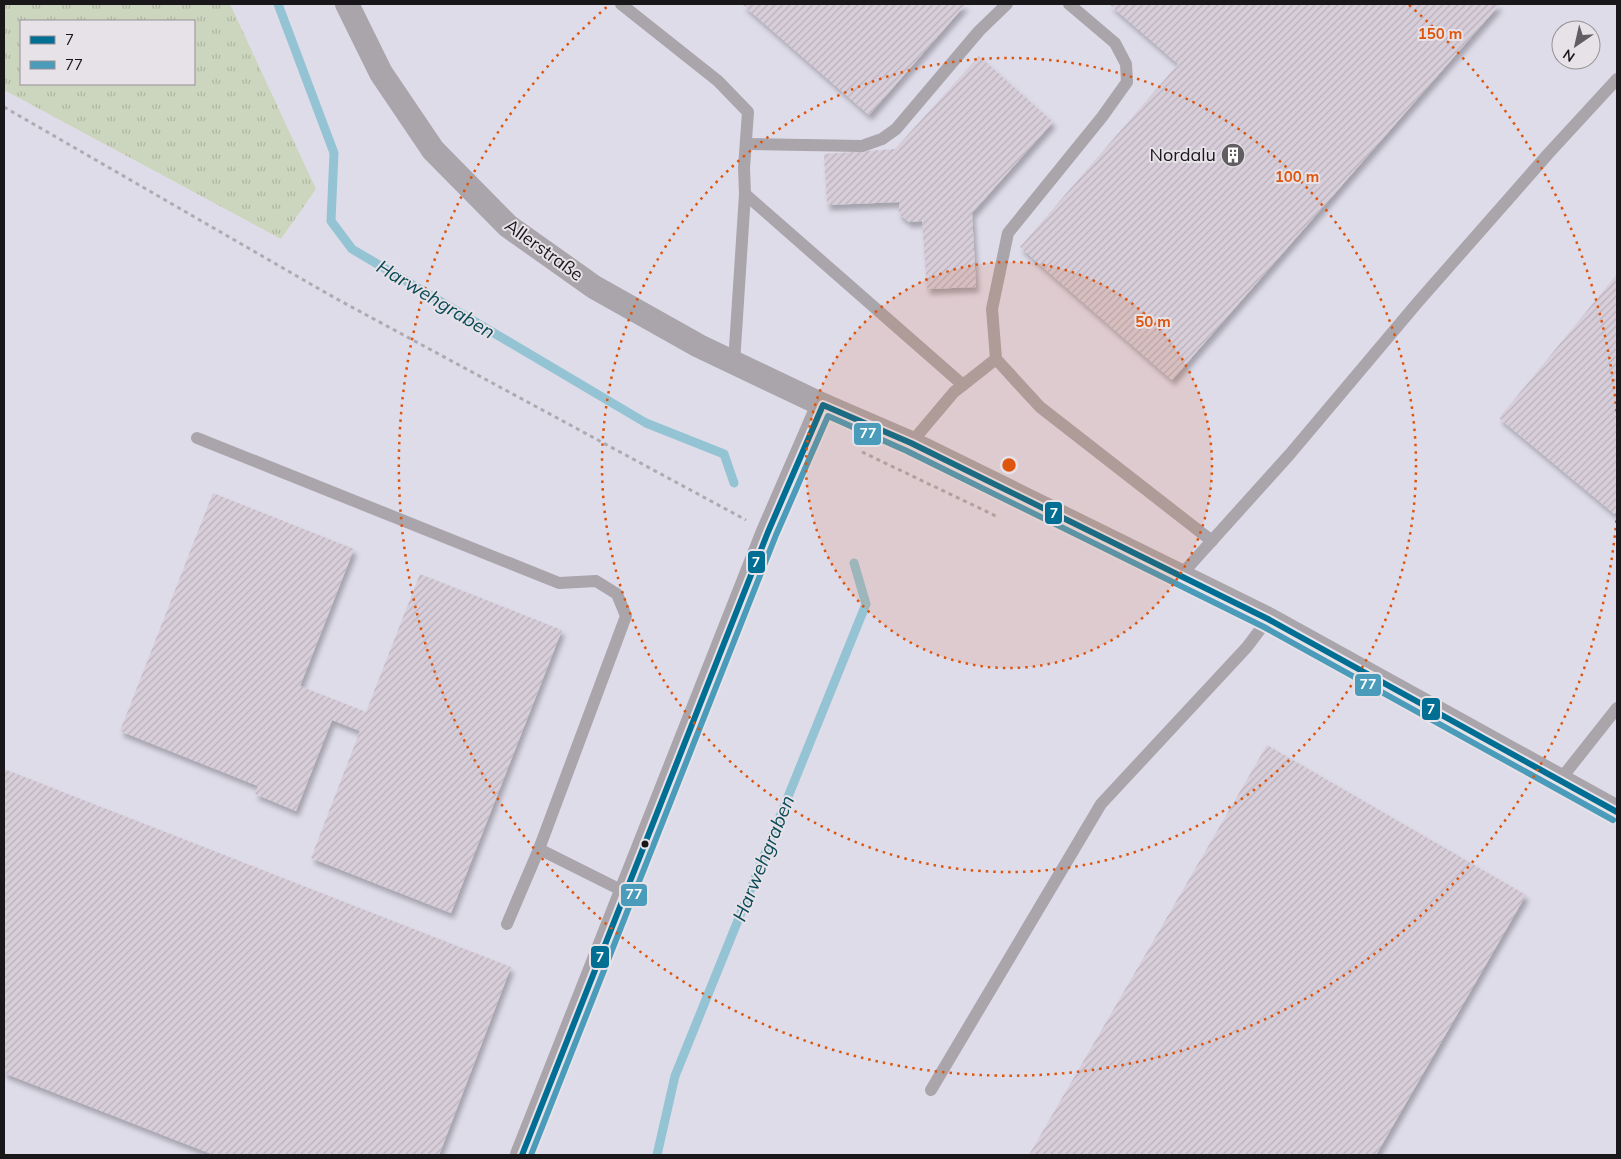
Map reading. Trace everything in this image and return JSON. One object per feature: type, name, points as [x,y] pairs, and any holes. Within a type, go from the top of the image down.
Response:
[{"type":"street","name":"Allerstraße","points":[[347,4],[381,72],[433,150],[508,226],[594,287],[699,346],[822,405],[911,443],[1268,618],[1617,812]]},
{"type":"street","points":[[522,1155],[768,532],[822,405]]},
{"type":"lane","points":[[621,4],[718,81],[748,112],[744,168],[745,194],[734,363]]},
{"type":"lane","points":[[746,144],[862,146],[882,139],[896,129],[979,31],[1007,4]]},
{"type":"lane","points":[[1069,4],[1115,42],[1126,64],[1127,82],[1102,117],[1008,233],[992,309],[996,359],[1040,407],[1212,541]]},
{"type":"lane","points":[[1181,575],[1290,454],[1424,295],[1617,79]]},
{"type":"lane","points":[[745,194],[963,385]]},
{"type":"lane","points":[[911,443],[954,392],[996,359]]},
{"type":"lane","points":[[197,438],[559,583],[596,582],[617,594],[626,616],[538,849],[507,924]]},
{"type":"lane","points":[[931,1090],[1101,804],[1247,647],[1268,618]]},
{"type":"lane","points":[[1560,780],[1617,708]]},
{"type":"lane","points":[[538,849],[625,892]]},
{"type":"path","points":[[4,107],[336,298],[768,532]]},
{"type":"path","points":[[856,450],[1001,518]]},
{"type":"shaded area","points":[[230,4],[1617,4],[1617,1155],[4,1155],[4,90],[281,239],[316,189]]},
{"type":"green space","points":[[4,4],[230,4],[316,189],[281,239],[4,90]]},
{"type":"building","points":[[742,4],[966,4],[869,115]]},
{"type":"building","name":"Nordalu","points":[[1109,4],[1500,4],[1172,380],[1020,247],[1178,64]]},
{"type":"building","points":[[979,56],[1053,122],[972,213],[976,287],[927,289],[922,221],[909,222],[899,214],[899,202],[827,205],[824,154],[895,149]]},
{"type":"building","points":[[1617,274],[1617,516],[1499,418]]},
{"type":"building","points":[[213,493],[354,549],[300,686],[366,712],[420,574],[562,630],[451,913],[311,858],[360,731],[332,720],[296,811],[255,794],[258,786],[120,731]]},
{"type":"building","points":[[1267,745],[1526,895],[1376,1155],[1029,1155]]},
{"type":"building","points":[[4,769],[511,967],[439,1155],[214,1155],[4,1073]]},
{"type":"waterway","name":"Harwehgraben","points":[[278,4],[334,153],[331,221],[352,249],[646,423],[724,454],[734,483]]},
{"type":"waterway","name":"Harwehgraben","points":[[657,1155],[675,1076],[866,604],[854,563]]},
{"type":"transit line","name":"7","points":[[522,1155],[768,532],[823,405],[911,443],[1268,619],[1617,812]]},
{"type":"transit line","name":"77","points":[[531,1155],[776,535],[828,416],[907,451],[1264,627],[1613,820]]},
{"type":"place","name":"Nordalu","points":[[1233,155]]}]
